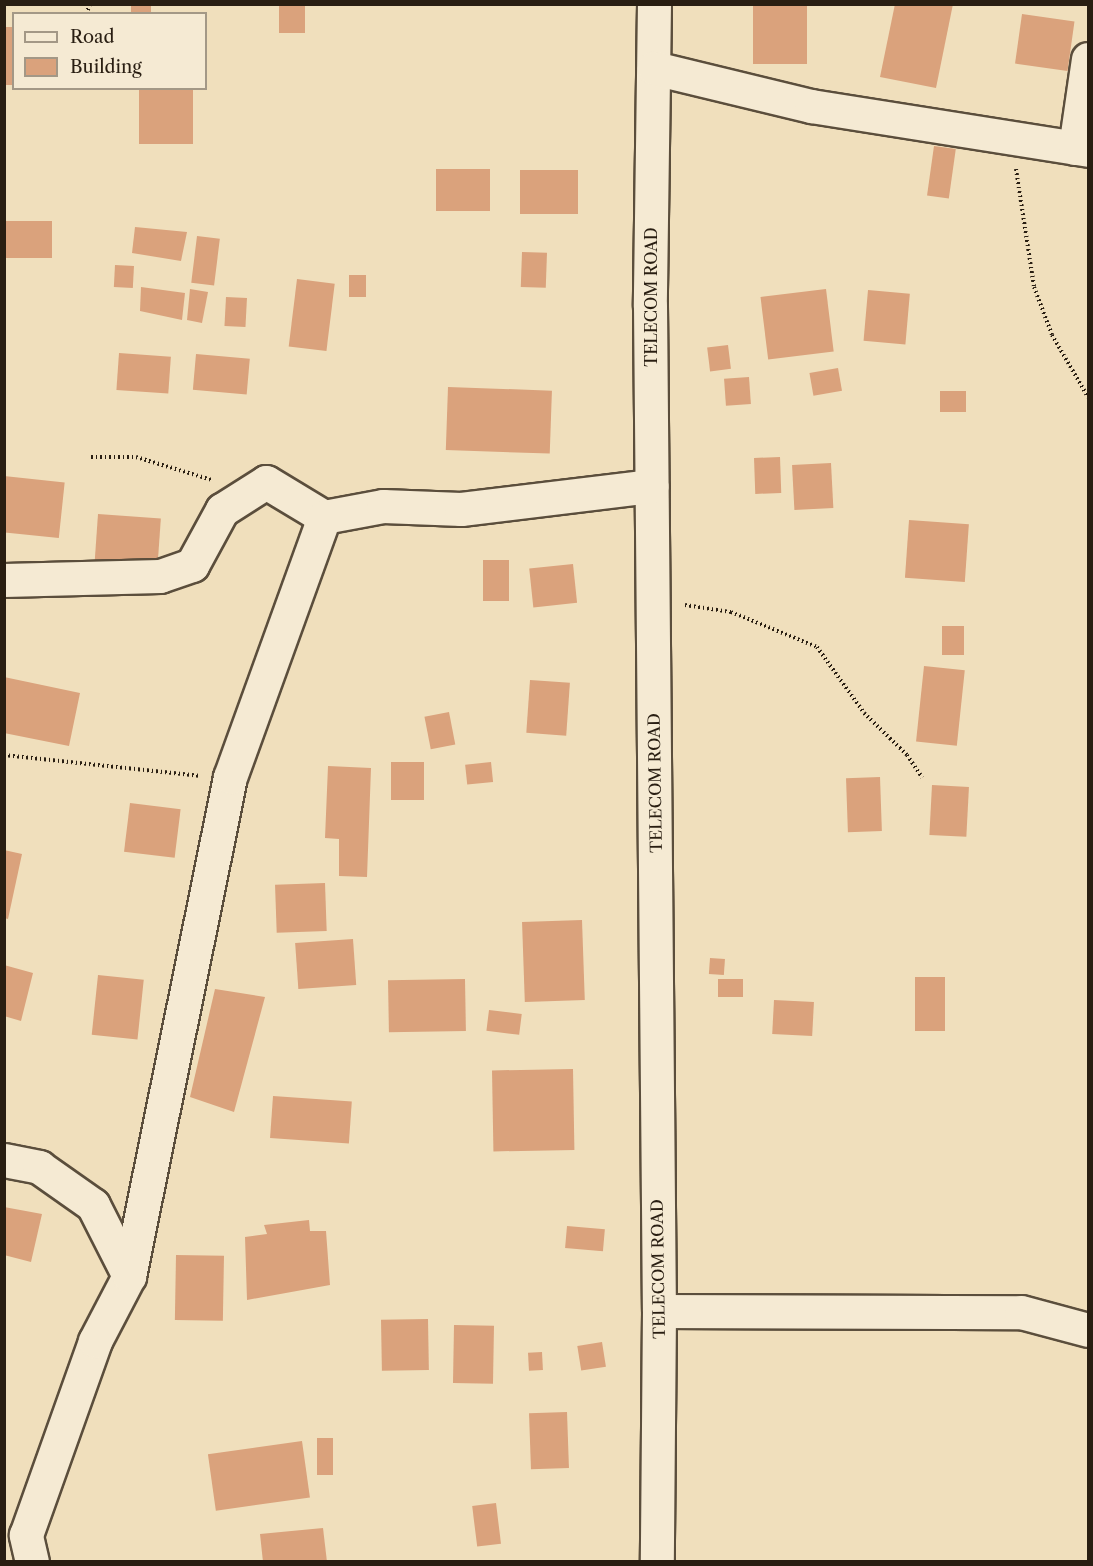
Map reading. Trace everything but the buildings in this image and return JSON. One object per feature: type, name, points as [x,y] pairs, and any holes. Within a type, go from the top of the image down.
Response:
[{"type":"street","name":"TELECOM ROAD","points":[[654,4],[652,486],[659,1311],[657,1562]]},
{"type":"street","points":[[654,68],[811,106],[1082,149],[1089,59]]},
{"type":"street","points":[[4,580],[160,576],[192,565],[222,510],[266,483],[324,517],[383,506],[461,509],[652,486]]},
{"type":"street","points":[[21,1544],[95,1341],[129,1276],[230,777],[324,517]]},
{"type":"street","points":[[4,1160],[39,1167],[93,1205],[129,1276]]},
{"type":"street","points":[[659,1311],[1021,1312],[1089,1330]]},
{"type":"path","points":[[1013,138],[1034,287],[1052,335],[1089,397]]},
{"type":"path","points":[[91,457],[136,457],[218,482]]},
{"type":"path","points":[[653,599],[731,612],[817,647],[864,713],[908,755],[922,777]]},
{"type":"path","points":[[4,755],[230,777]]}]
